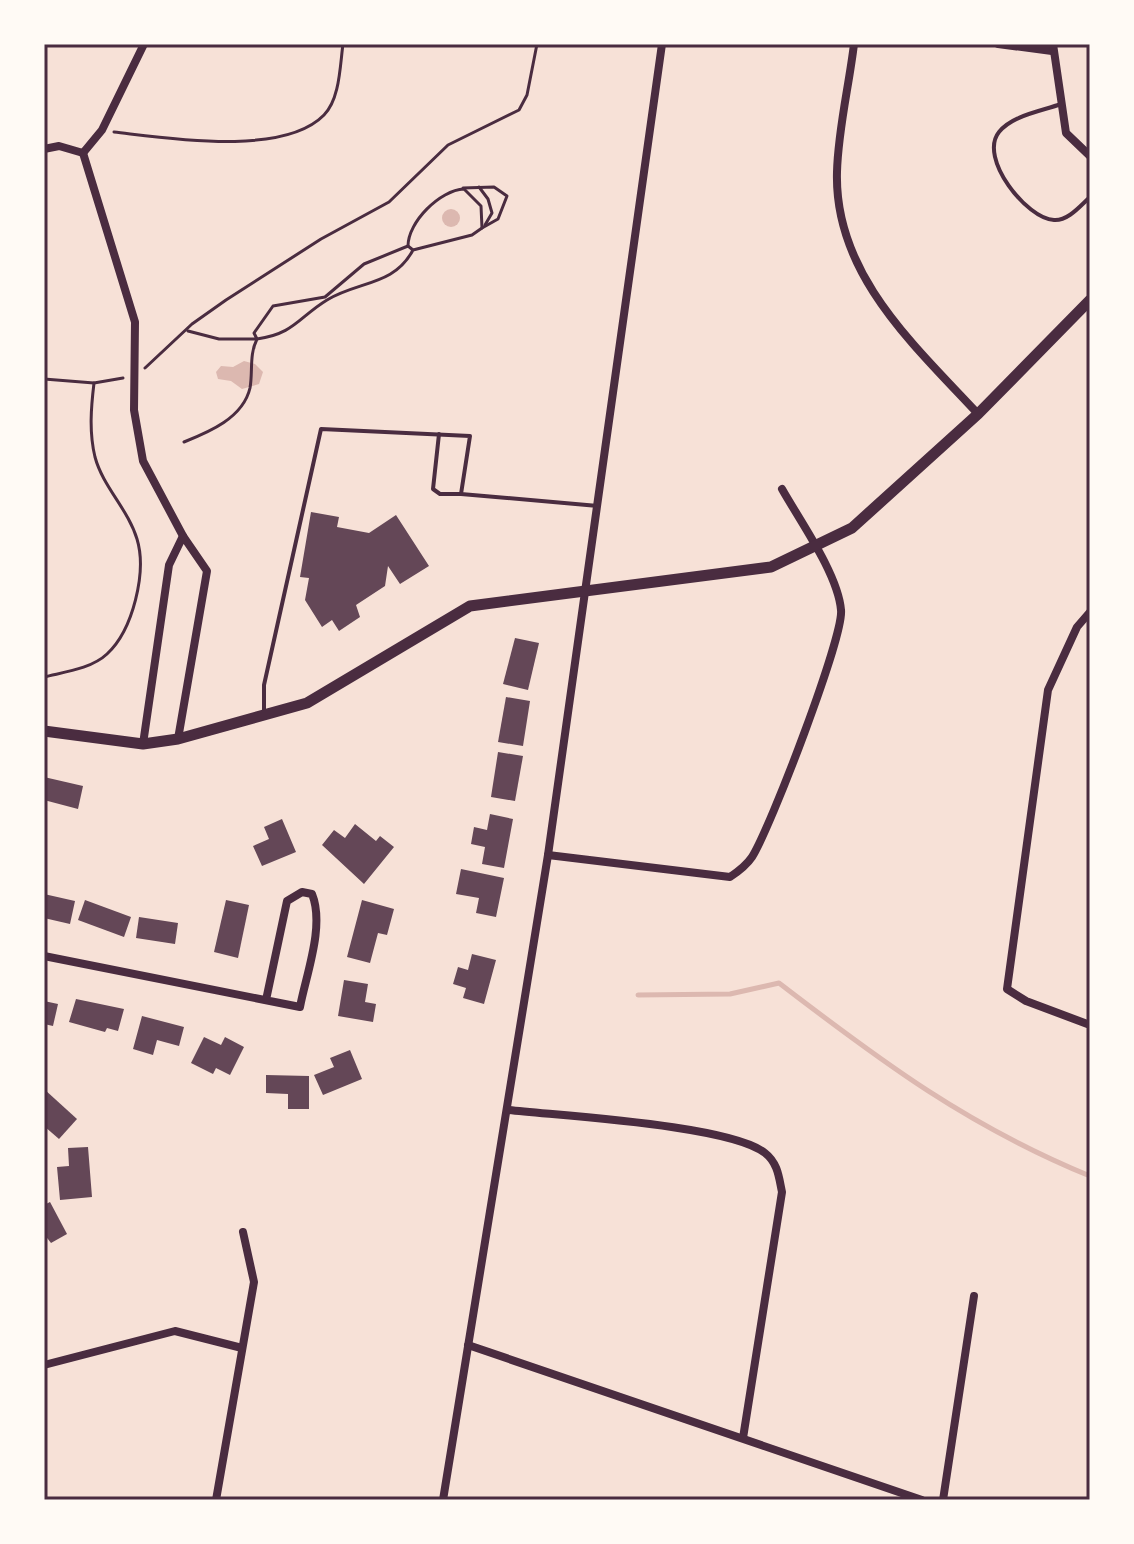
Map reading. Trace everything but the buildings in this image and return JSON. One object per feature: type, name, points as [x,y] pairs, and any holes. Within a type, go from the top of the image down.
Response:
[{"type":"street","points":[[83,153],[102,130],[144,44]]},
{"type":"street","points":[[443,1500],[509,1110],[548,855],[662,44]]},
{"type":"street","points":[[854,44],[837,173],[845,234],[864,279],[889,319],[978,414]]},
{"type":"street","points":[[998,44],[1052,48],[1066,133],[1090,156]]},
{"type":"street","points":[[44,149],[59,146],[83,153]]},
{"type":"street","points":[[83,153],[135,322],[134,410],[143,461],[183,536],[207,571],[178,739]]},
{"type":"street","points":[[44,731],[143,744],[178,739],[307,703],[470,606],[771,567],[852,528],[978,414],[1090,300]]},
{"type":"street","points":[[548,855],[730,877],[744,868],[754,854],[776,806],[841,626],[836,591],[782,489]]},
{"type":"street","points":[[143,744],[169,565],[183,536]]},
{"type":"street","points":[[1090,612],[1077,627],[1048,690],[1007,989],[1026,1001],[1090,1025]]},
{"type":"street","points":[[44,956],[300,1007],[315,927],[317,907],[312,894],[302,892],[287,901],[266,1000]]},
{"type":"street","points":[[509,1110],[724,1135],[766,1154],[778,1170],[782,1192],[743,1438]]},
{"type":"street","points":[[216,1500],[254,1282],[243,1232]]},
{"type":"street","points":[[943,1500],[974,1296]]},
{"type":"street","points":[[44,1365],[175,1331],[242,1348]]},
{"type":"street","points":[[468,1345],[922,1500]]},
{"type":"lane","points":[[1061,104],[1016,119],[999,132],[992,147],[993,161],[1001,175],[1046,218],[1058,220],[1071,214],[1090,197]]},
{"type":"lane","points":[[264,715],[264,685],[321,429],[470,436],[461,494]]},
{"type":"lane","points":[[439,434],[433,489],[440,494],[598,506]]},
{"type":"path","points":[[102,130],[202,142],[238,142],[300,129],[325,115],[335,92],[343,44]]},
{"type":"path","points":[[44,379],[94,383],[144,369],[186,330],[226,300],[321,239],[389,202],[448,145],[519,110],[527,95],[537,44]]},
{"type":"path","points":[[475,185],[483,190],[492,213],[482,228]]},
{"type":"path","points":[[184,442],[211,431],[240,408],[249,389],[251,361],[257,339],[254,333],[258,322],[273,306],[326,299],[388,277],[413,250],[472,235],[498,219],[507,196],[494,187],[475,185],[458,189],[435,203],[411,228],[408,246]]},
{"type":"path","points":[[458,189],[464,189],[481,206],[482,228]]},
{"type":"path","points":[[186,330],[219,339],[257,339],[291,330],[364,264],[408,246]]},
{"type":"path","points":[[408,246],[413,250]]},
{"type":"path","points":[[44,677],[87,666],[106,655],[121,635],[138,581],[137,538],[96,460],[90,431],[94,383]]},
{"type":"shaded area","points":[[451,209],[460,218],[451,227],[442,218]]},
{"type":"shaded area","points":[[244,361],[255,364],[263,372],[259,384],[242,389],[231,381],[218,379],[216,372],[221,366],[233,367]]},
{"type":"waterway","points":[[638,995],[730,994],[779,983],[890,1066],[965,1114],[1046,1157],[1090,1176]]}]
